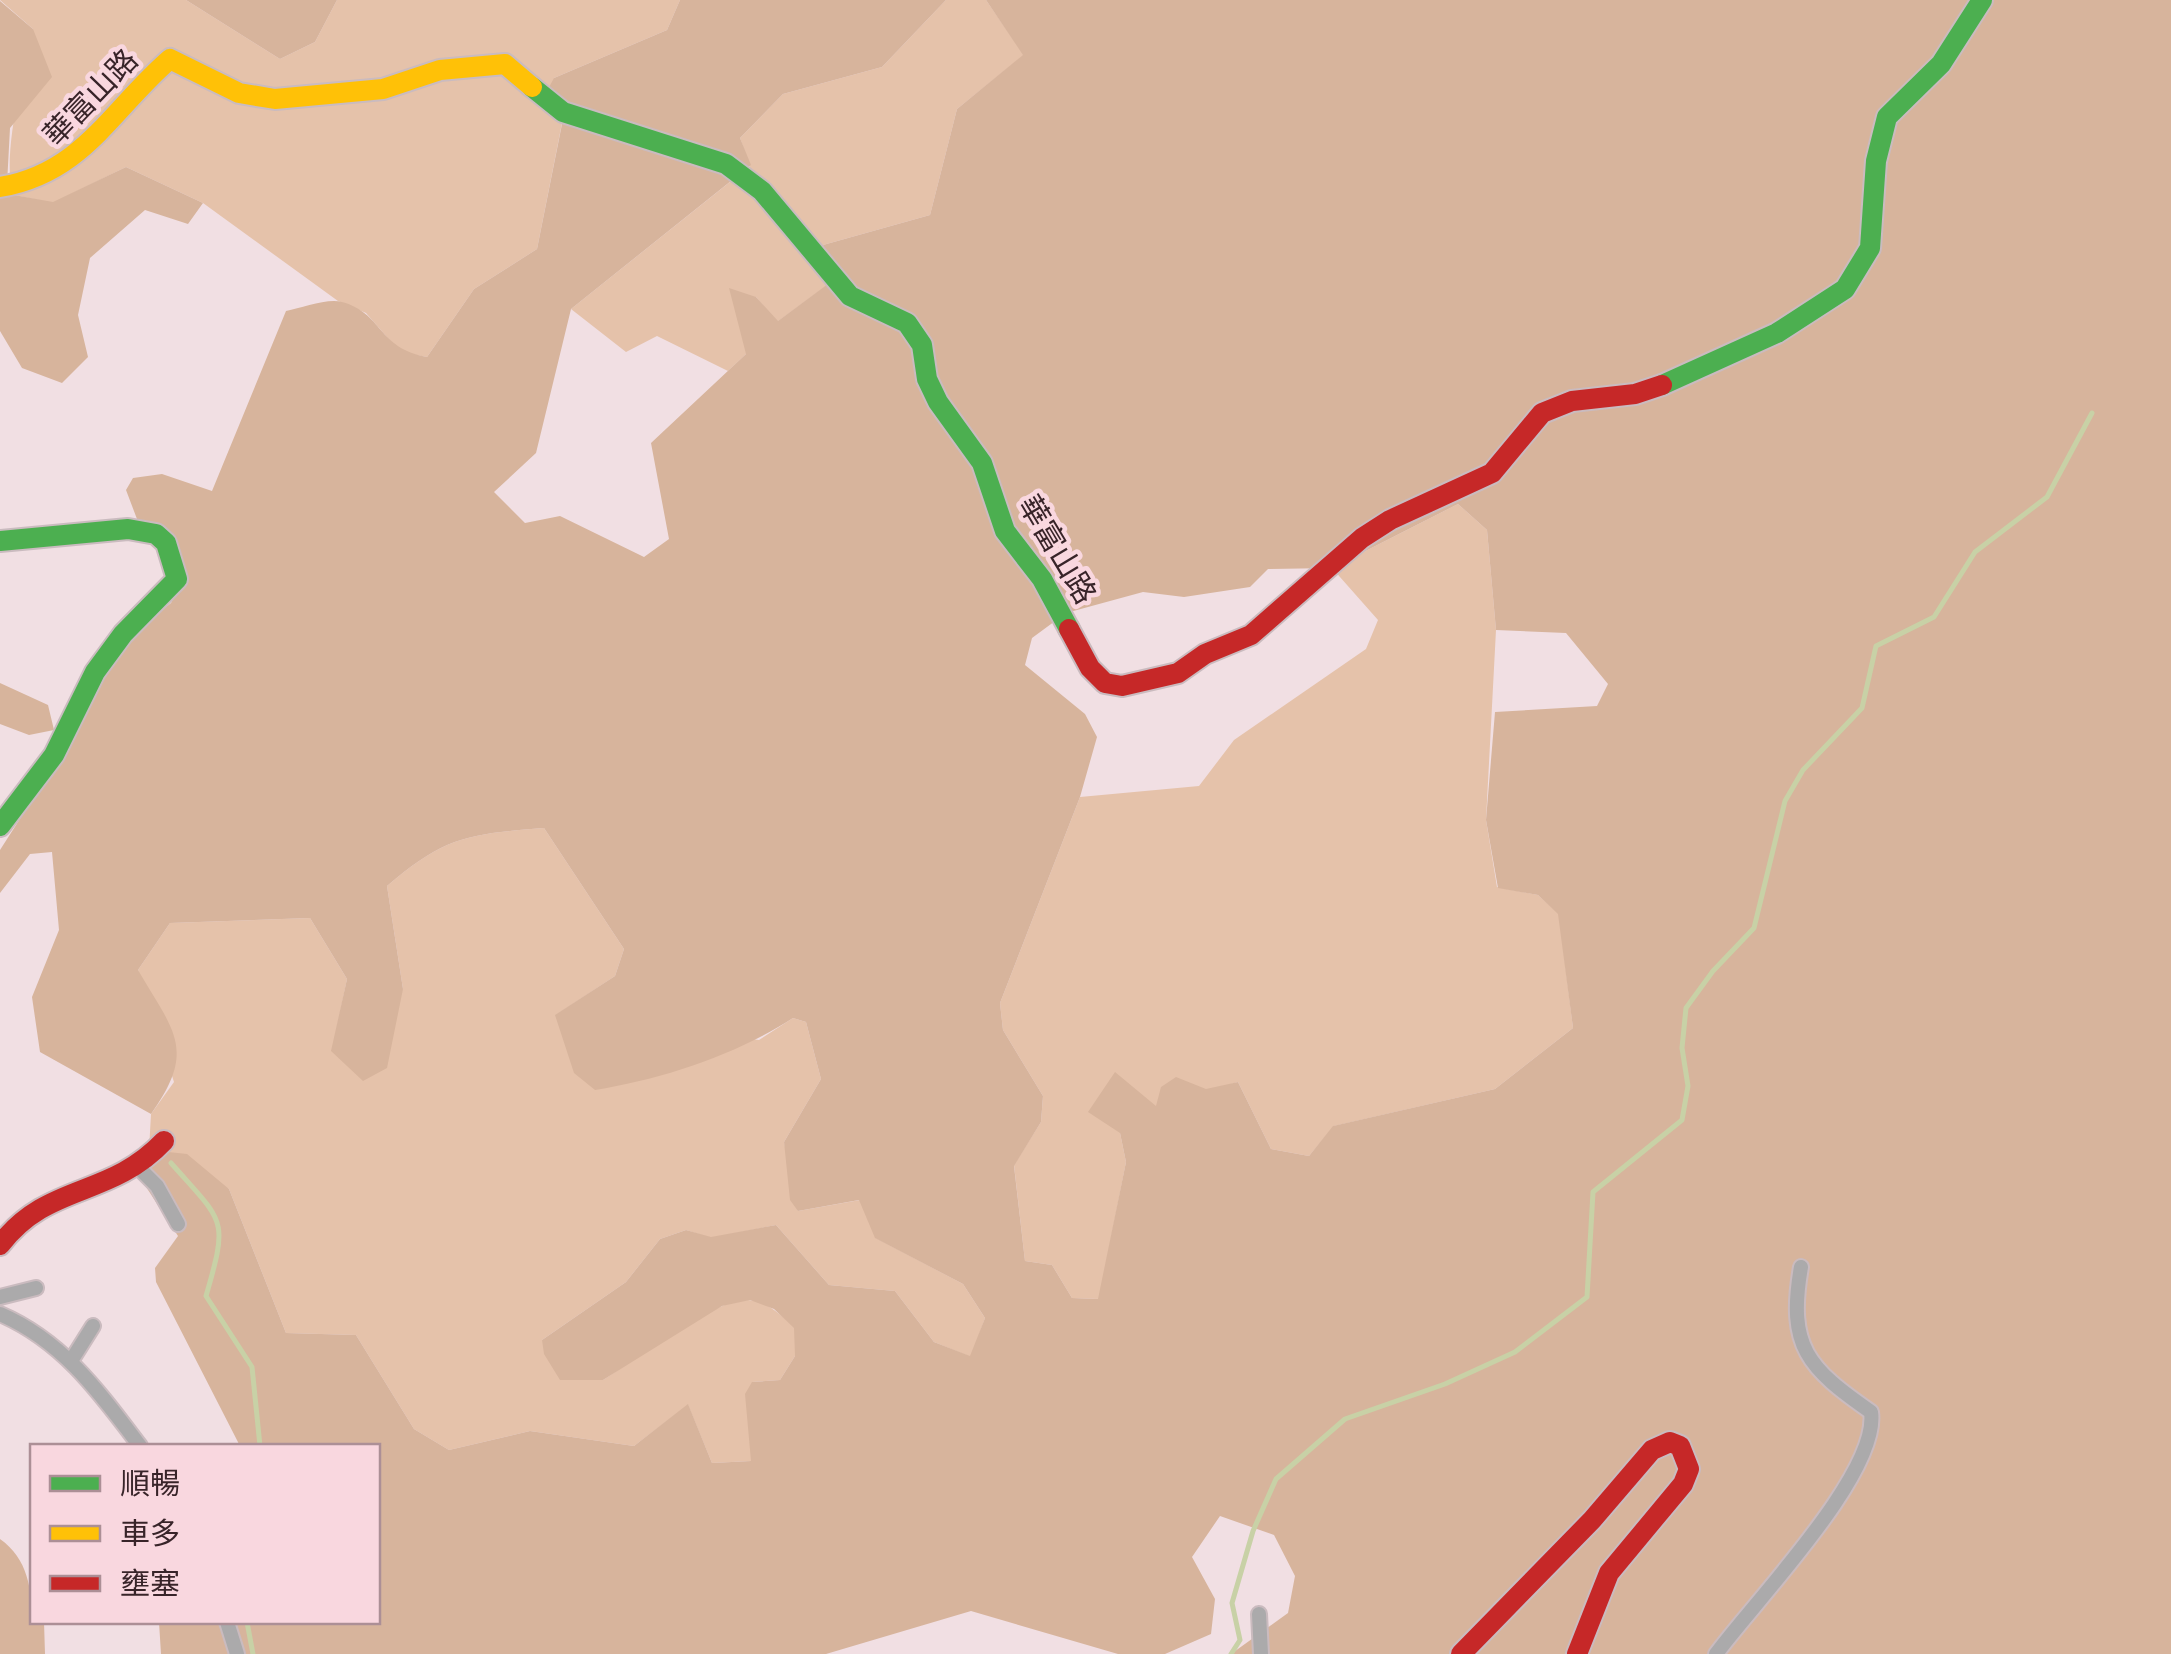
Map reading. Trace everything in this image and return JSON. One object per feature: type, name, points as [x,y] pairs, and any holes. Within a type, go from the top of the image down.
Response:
[{"type":"street","name":"華富山路","points":[[0,187],[23,186],[58,174],[82,153],[148,75],[170,59],[239,93],[274,99],[382,89],[440,70],[505,64],[564,112],[726,164],[762,191],[850,296],[907,322],[922,345],[927,379],[938,402],[982,464],[1005,530],[1042,579],[1090,668],[1105,683],[1122,686],[1178,672],[1206,654],[1252,635],[1362,538],[1390,520],[1492,473],[1534,418],[1554,406],[1638,394],[1691,376],[1825,306],[1847,287],[1872,250],[1878,219],[1877,154],[1888,117],[1901,99],[1944,61],[1982,0]]},
{"type":"street","points":[[0,541],[57,538],[134,526],[164,542],[176,562],[177,579],[123,634],[94,672],[54,755],[0,826]]},
{"type":"street","points":[[0,1245],[12,1226],[36,1204],[138,1167],[164,1140]]},
{"type":"street","points":[[138,1167],[157,1186],[178,1224]]},
{"type":"street","points":[[1716,1654],[1833,1508],[1858,1469],[1873,1428],[1870,1412],[1824,1380],[1802,1352],[1797,1336],[1801,1266]]},
{"type":"street","points":[[0,1297],[36,1288]]},
{"type":"street","points":[[0,1314],[28,1326],[71,1361],[138,1444]]},
{"type":"street","points":[[71,1361],[93,1326]]},
{"type":"street","points":[[1461,1654],[1652,1450],[1670,1442],[1680,1446],[1688,1469],[1682,1484],[1609,1573],[1577,1654]]},
{"type":"street","points":[[1259,1614],[1261,1654]]},
{"type":"street","points":[[228,1624],[237,1654]]},
{"type":"shaded area","points":[[0,0],[186,0],[280,59],[315,42],[337,0],[680,0],[667,30],[554,78],[564,113],[537,249],[474,289],[427,357],[400,352],[366,313],[338,301],[203,203],[126,167],[53,203],[14,195],[10,180],[11,138],[33,29]]},
{"type":"shaded area","points":[[186,0],[337,0],[315,42],[280,59]]},
{"type":"shaded area","points":[[680,0],[946,0],[882,67],[783,94],[740,138],[751,165],[571,309],[536,453],[494,492],[525,523],[560,516],[644,557],[669,539],[651,443],[746,354],[729,288],[756,297],[778,321],[836,278],[823,245],[930,215],[957,109],[1023,55],[986,0],[2171,0],[2171,1654],[1231,1654],[1288,1613],[1295,1576],[1274,1535],[1220,1516],[1192,1557],[1215,1599],[1211,1634],[1165,1654],[1118,1654],[971,1611],[826,1654],[161,1654],[159,1624],[380,1624],[380,1444],[239,1444],[156,1282],[155,1268],[178,1236],[139,1176],[149,1150],[187,1154],[229,1189],[286,1333],[356,1335],[414,1429],[449,1450],[530,1431],[634,1446],[688,1404],[712,1463],[751,1461],[745,1394],[752,1382],[780,1380],[795,1356],[794,1328],[774,1309],[750,1300],[722,1306],[603,1380],[560,1380],[544,1354],[542,1340],[626,1282],[660,1239],[686,1230],[711,1237],[776,1225],[829,1285],[895,1291],[934,1342],[970,1356],[985,1318],[963,1284],[875,1238],[859,1200],[798,1211],[790,1200],[784,1142],[821,1079],[806,1022],[793,1018],[723,1054],[621,1085],[595,1090],[574,1073],[555,1015],[615,976],[624,949],[544,828],[459,840],[425,857],[387,886],[403,989],[387,1068],[363,1081],[331,1051],[347,979],[310,918],[170,923],[138,970],[170,1026],[177,1056],[165,1092],[151,1114],[40,1052],[32,997],[59,930],[52,852],[30,854],[0,893],[0,850],[82,722],[102,658],[171,603],[183,577],[179,552],[137,519],[126,490],[133,478],[162,474],[212,491],[286,311],[322,302],[342,302],[366,314],[398,346],[427,357],[474,289],[537,249],[564,114],[547,91],[554,78],[667,30]],"holes":[[[1458,504],[1487,530],[1496,630],[1566,633],[1608,684],[1597,706],[1495,712],[1486,820],[1498,888],[1538,895],[1558,914],[1573,1028],[1495,1089],[1333,1126],[1309,1156],[1271,1149],[1238,1082],[1206,1089],[1176,1077],[1161,1087],[1156,1106],[1115,1072],[1088,1112],[1120,1133],[1126,1162],[1098,1299],[1072,1298],[1052,1265],[1025,1261],[1014,1166],[1041,1122],[1043,1096],[1003,1030],[1000,1003],[1080,797],[1097,737],[1085,714],[1025,665],[1032,638],[1066,613],[1143,592],[1184,597],[1250,587],[1268,569],[1332,568]]]},
{"type":"shaded area","points":[[946,0],[986,0],[1024,55],[957,109],[930,215],[823,245],[837,278],[777,322],[756,297],[746,354],[728,371],[657,336],[626,352],[571,309],[750,166],[740,138],[783,94],[882,67]]},
{"type":"shaded area","points":[[0,1],[33,29],[52,77],[10,128],[7,184],[14,195],[53,202],[126,167],[203,203],[188,224],[145,210],[90,258],[78,315],[88,357],[62,383],[22,368],[0,331]]},
{"type":"shaded area","points":[[1458,504],[1487,530],[1496,630],[1486,820],[1497,887],[1538,895],[1559,914],[1573,1028],[1495,1089],[1334,1126],[1309,1156],[1271,1149],[1238,1082],[1156,1107],[1120,1133],[1126,1162],[1099,1299],[1072,1298],[1052,1265],[1025,1261],[1014,1165],[1041,1122],[1043,1096],[1003,1030],[1000,1003],[1080,797],[1199,786],[1234,740],[1366,649],[1378,620],[1332,568]]},
{"type":"shaded area","points":[[0,683],[48,705],[54,730],[29,735],[0,724]]},
{"type":"shaded area","points":[[544,828],[624,949],[615,976],[556,1015],[759,1040],[793,1018],[806,1022],[821,1079],[784,1142],[798,1211],[860,1200],[876,1238],[963,1284],[985,1318],[971,1357],[934,1342],[895,1291],[829,1285],[776,1225],[711,1238],[686,1230],[660,1239],[626,1282],[542,1340],[603,1380],[714,1310],[748,1300],[768,1306],[795,1328],[795,1356],[780,1380],[752,1382],[751,1461],[712,1463],[688,1405],[634,1446],[530,1431],[449,1450],[414,1429],[356,1335],[286,1333],[229,1189],[149,1150],[151,1114],[174,1082],[138,970],[170,923],[310,918],[347,979],[332,1051],[403,989],[387,886],[425,857],[459,840]]},
{"type":"shaded area","points":[[0,1539],[22,1565],[30,1594],[30,1624],[44,1624],[45,1654],[0,1654]]},
{"type":"waterway","points":[[1231,1654],[1240,1640],[1232,1603],[1253,1531],[1276,1479],[1345,1419],[1445,1384],[1515,1352],[1587,1297],[1593,1192],[1682,1120],[1688,1086],[1682,1048],[1686,1008],[1713,971],[1754,928],[1785,801],[1803,770],[1862,708],[1876,646],[1934,617],[1975,552],[2047,497],[2092,413]]},
{"type":"waterway","points":[[171,1163],[217,1222],[218,1250],[206,1296],[252,1367],[260,1444]]},
{"type":"waterway","points":[[247,1624],[253,1654]]},
{"type":"traffic: fast","points":[[1662,385],[1777,333],[1845,289],[1870,248],[1876,161],[1887,117],[1941,64],[1982,0]]},
{"type":"traffic: fast","points":[[532,87],[563,112],[726,164],[762,191],[850,296],[907,323],[922,345],[927,379],[938,402],[982,463],[1005,531],[1042,579],[1069,629]]},
{"type":"traffic: fast","points":[[0,541],[128,529],[156,534],[166,543],[177,579],[123,634],[95,672],[54,755],[0,826]]},
{"type":"traffic: slow","points":[[0,187],[29,180],[75,154],[170,59],[239,93],[275,99],[383,89],[440,70],[505,64],[532,87]]},
{"type":"traffic: jam","points":[[1069,629],[1090,668],[1105,683],[1122,686],[1178,673],[1205,654],[1251,635],[1362,538],[1390,520],[1492,473],[1542,413],[1572,401],[1635,394],[1662,385]]},
{"type":"traffic: jam","points":[[0,1245],[38,1210],[122,1173],[164,1141]]},
{"type":"traffic: jam","points":[[1461,1654],[1592,1520],[1652,1450],[1670,1442],[1680,1446],[1689,1469],[1683,1484],[1609,1573],[1577,1654]]}]
